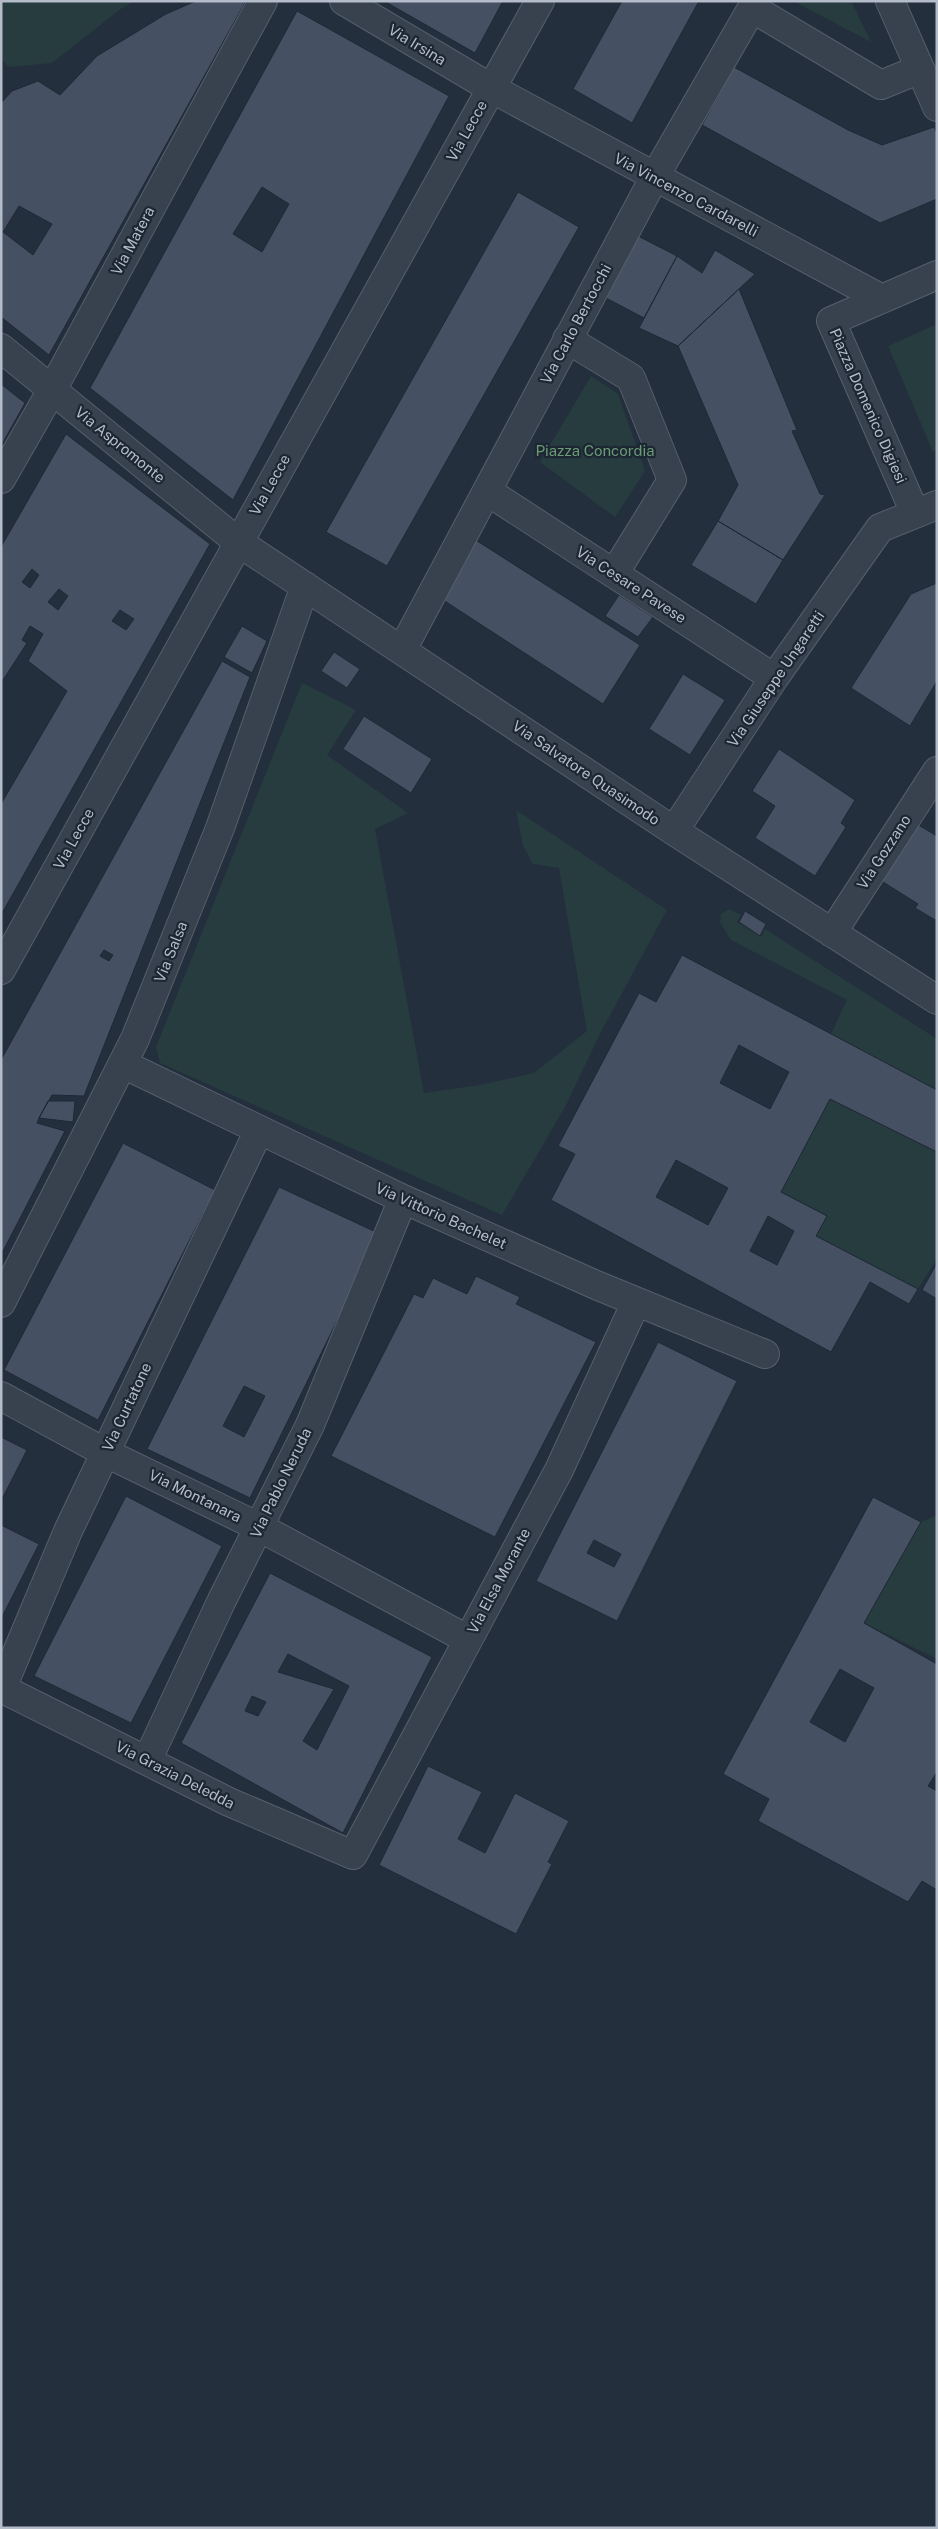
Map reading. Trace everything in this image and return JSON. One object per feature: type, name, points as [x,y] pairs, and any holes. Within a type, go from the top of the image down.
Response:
[{"type":"street","name":"Via Matera","points":[[1,479],[52,390],[263,1]]},
{"type":"street","name":"Via Irsina","points":[[344,1],[491,88]]},
{"type":"street","name":"Via Lecce","points":[[1,970],[540,1]]},
{"type":"street","points":[[890,1],[937,107]]},
{"type":"street","points":[[754,4],[881,85],[920,69]]},
{"type":"street","name":"Via Carlo Bertocchi","points":[[402,650],[654,178],[754,4]]},
{"type":"street","name":"Via Vincenzo Cardarelli","points":[[491,88],[654,178],[882,299]]},
{"type":"street","name":"Piazza Domenico Digiesi","points":[[926,509],[831,321],[937,275]]},
{"type":"street","points":[[567,339],[631,378],[672,480],[614,574]]},
{"type":"street","name":"Via Aspromonte","points":[[1,348],[238,542]]},
{"type":"street","name":"Via Cesare Pavese","points":[[487,491],[774,678]]},
{"type":"street","name":"Via Giuseppe Ungaretti","points":[[674,832],[774,678],[880,528],[926,509]]},
{"type":"street","name":"Via Salvatore Quasimodo","points":[[238,542],[674,832],[937,1000]]},
{"type":"street","name":"Via Salsa","points":[[3,1296],[123,1064],[220,828],[305,586]]},
{"type":"street","name":"Via Gozzano","points":[[832,933],[937,772]]},
{"type":"street","name":"Via Vittorio Bachelet","points":[[123,1064],[403,1200],[636,1302],[765,1354]]},
{"type":"street","name":"Via Curtatone","points":[[2,1688],[68,1531],[259,1130]]},
{"type":"street","name":"Via Pablo Neruda","points":[[148,1761],[259,1527],[310,1425],[403,1200]]},
{"type":"street","name":"Via Elsa Morante","points":[[353,1855],[559,1470],[636,1302]]},
{"type":"street","name":"Via Montanara","points":[[1,1396],[106,1453],[259,1527],[467,1639]]},
{"type":"street","name":"Via Grazia Deledda","points":[[2,1688],[229,1802],[353,1855]]},
{"type":"green space","points":[[1,1],[135,1],[122,8],[52,63],[8,67],[1,58]]},
{"type":"green space","points":[[795,1],[851,1],[871,42],[795,2]]},
{"type":"green space","points":[[937,324],[937,450],[933,452],[888,346]]},
{"type":"green space","name":"Piazza Concordia","points":[[591,376],[618,394],[645,471],[615,517],[540,462]]},
{"type":"green space","points":[[302,683],[356,710],[327,755],[408,813],[375,829],[424,1093],[480,1085],[534,1073],[587,1031],[559,868],[533,864],[523,846],[516,810],[667,910],[601,1032],[565,1107],[502,1215],[160,1063],[156,1047]]},
{"type":"green space","points":[[729,909],[741,915],[737,922],[761,937],[765,929],[937,1039],[937,1090],[831,1034],[847,1000],[731,940],[720,922],[721,914]]},
{"type":"green space","points":[[830,1099],[937,1152],[937,1258],[918,1289],[816,1236],[827,1215],[781,1192]]},
{"type":"green space","points":[[937,1515],[937,1659],[864,1623],[921,1522]]},
{"type":"building","points":[[196,1],[246,1],[49,355],[1,317],[1,103],[12,91],[38,81],[60,95],[97,56],[166,14]],"holes":[[[19,206],[52,224],[33,255],[3,232]]]},
{"type":"building","points":[[384,1],[503,1],[475,53]]},
{"type":"building","points":[[622,1],[699,1],[632,123],[573,89]]},
{"type":"building","points":[[297,11],[449,96],[233,500],[90,388]],"holes":[[[262,187],[289,204],[262,252],[233,234]]]},
{"type":"building","points":[[734,67],[848,130],[882,145],[934,127],[937,133],[937,199],[880,223],[702,125]]},
{"type":"building","points":[[518,192],[579,227],[387,566],[326,532]]},
{"type":"building","points":[[638,236],[677,256],[644,318],[606,298]]},
{"type":"building","points":[[715,250],[755,274],[678,346],[639,328],[677,256],[702,273]]},
{"type":"building","points":[[739,289],[797,430],[792,431],[820,494],[825,495],[783,560],[718,521],[738,485],[678,346]]},
{"type":"building","points":[[1,384],[25,403],[1,446]]},
{"type":"building","points":[[66,434],[210,544],[1,915],[1,804],[67,691],[28,661],[43,634],[30,626],[22,640],[27,643],[1,683],[1,547]],"holes":[[[32,569],[39,575],[30,588],[22,582]],[[59,589],[68,596],[58,610],[48,602]],[[120,610],[134,619],[126,630],[112,621]]]},
{"type":"building","points":[[718,521],[783,560],[756,604],[691,565]]},
{"type":"building","points":[[471,537],[640,645],[603,704],[437,596]]},
{"type":"building","points":[[937,583],[937,681],[910,726],[851,688],[911,594]]},
{"type":"building","points":[[619,595],[653,617],[638,637],[605,616]]},
{"type":"building","points":[[242,626],[267,641],[252,673],[224,657]]},
{"type":"building","points":[[334,652],[360,669],[347,688],[321,671]]},
{"type":"building","points":[[222,661],[250,677],[84,1096],[52,1095],[39,1118],[37,1123],[65,1131],[1,1255],[1,1060]],"holes":[[[104,950],[113,955],[109,961],[100,956]]]},
{"type":"building","points":[[683,674],[725,700],[690,755],[649,729]]},
{"type":"building","points":[[364,716],[432,759],[411,793],[343,749]]},
{"type":"building","points":[[779,749],[855,800],[841,823],[846,827],[815,876],[755,838],[775,806],[752,791]]},
{"type":"building","points":[[915,823],[937,836],[937,921],[915,908],[918,904],[880,880]]},
{"type":"building","points":[[745,911],[766,924],[760,936],[739,922]]},
{"type":"building","points":[[682,955],[937,1090],[937,1152],[830,1099],[781,1192],[827,1216],[816,1236],[918,1289],[909,1304],[870,1282],[831,1352],[551,1200],[575,1154],[558,1146],[639,993],[656,1002]],"holes":[[[739,1045],[789,1072],[770,1109],[720,1083]],[[676,1160],[728,1188],[708,1225],[656,1197]],[[768,1216],[794,1231],[777,1265],[750,1251]]]},
{"type":"building","points":[[48,1101],[75,1101],[73,1122],[39,1118]]},
{"type":"building","points":[[123,1143],[215,1190],[98,1420],[4,1370]]},
{"type":"building","points":[[279,1187],[378,1233],[364,1266],[250,1498],[147,1449]],"holes":[[[244,1386],[265,1396],[244,1437],[223,1426]]]},
{"type":"building","points":[[937,1263],[937,1299],[922,1290]]},
{"type":"building","points":[[476,1276],[520,1297],[516,1304],[596,1342],[495,1537],[331,1456],[414,1294],[423,1298],[433,1278],[467,1294]]},
{"type":"building","points":[[658,1342],[737,1381],[617,1621],[536,1581]],"holes":[[[594,1540],[621,1554],[614,1567],[587,1553]]]},
{"type":"building","points":[[1,1437],[27,1450],[1,1501]]},
{"type":"building","points":[[126,1496],[222,1546],[131,1723],[34,1676]]},
{"type":"building","points":[[873,1497],[921,1522],[864,1623],[937,1664],[937,1772],[928,1786],[937,1791],[937,1890],[922,1881],[908,1902],[758,1821],[769,1799],[723,1774]],"holes":[[[840,1669],[874,1688],[845,1742],[810,1722]]]},
{"type":"building","points":[[1,1525],[39,1544],[1,1619]]},
{"type":"building","points":[[270,1573],[432,1657],[343,1833],[181,1743]],"holes":[[[288,1654],[349,1686],[317,1750],[303,1741],[334,1689],[278,1672]],[[252,1696],[266,1702],[258,1716],[245,1711]]]},
{"type":"building","points":[[428,1766],[482,1792],[458,1839],[485,1853],[515,1793],[569,1821],[548,1862],[552,1864],[516,1934],[379,1865]]}]
